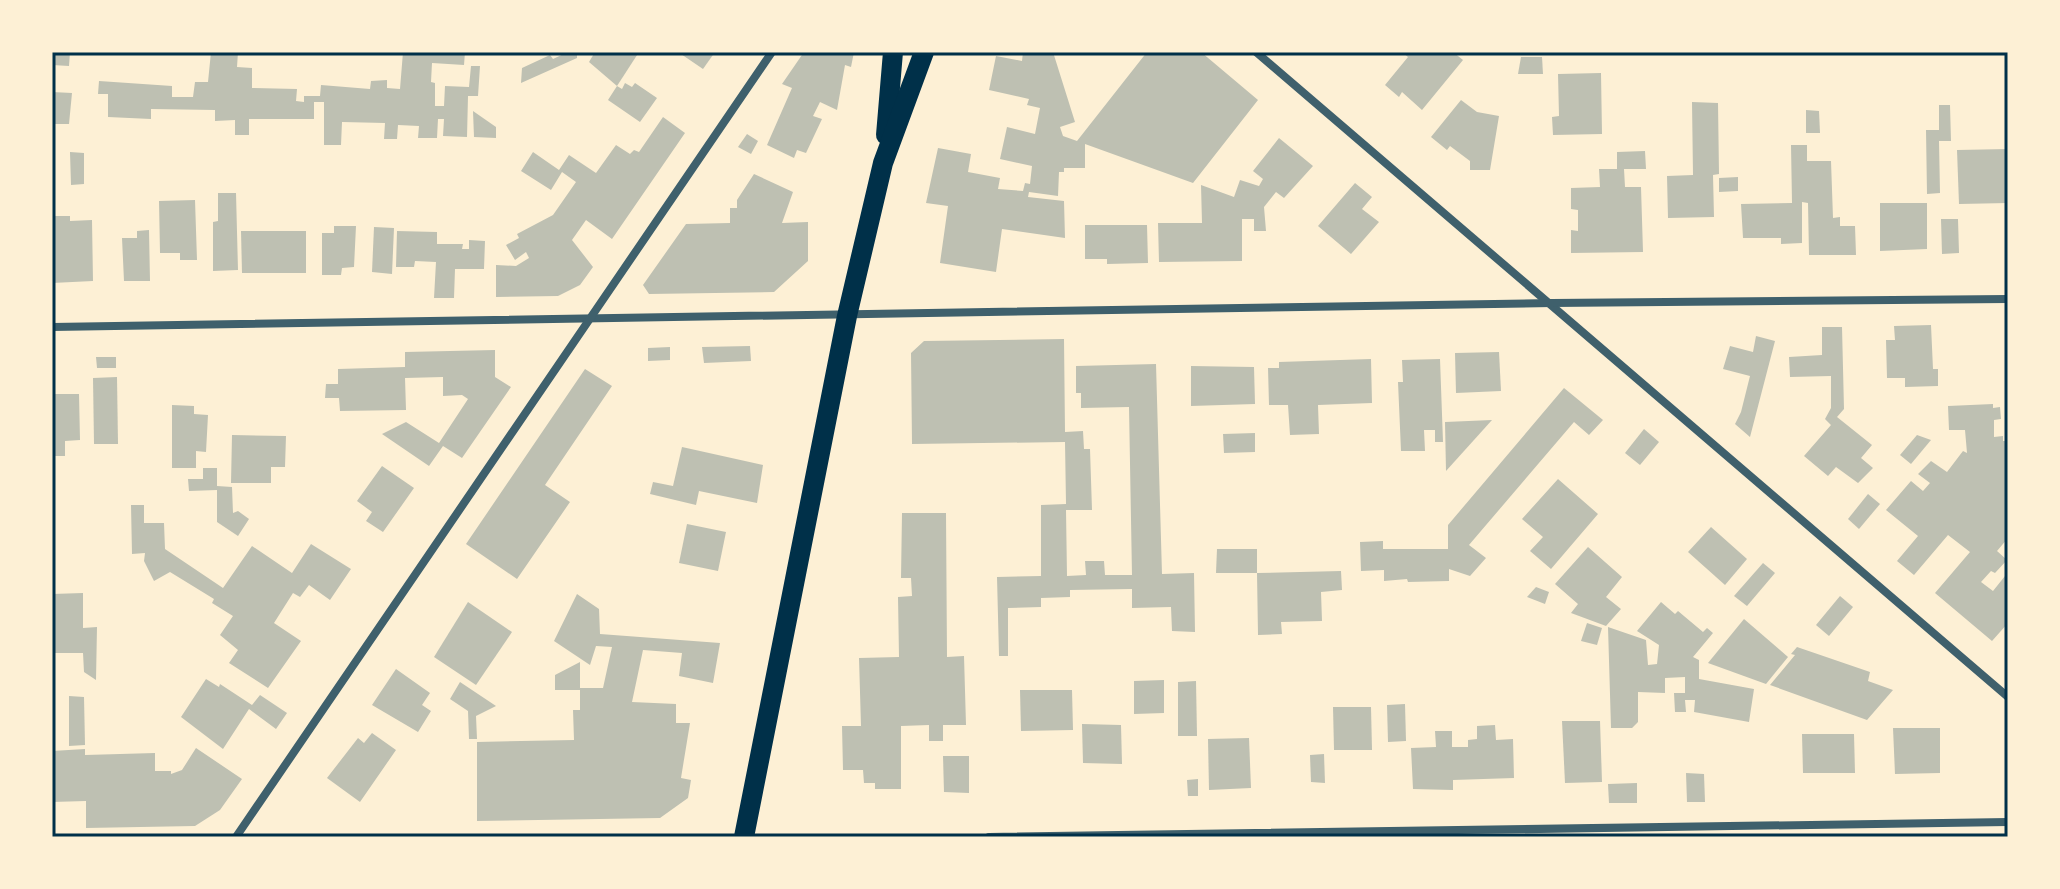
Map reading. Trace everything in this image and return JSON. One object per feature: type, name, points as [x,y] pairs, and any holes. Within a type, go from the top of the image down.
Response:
[{"type":"main road","points":[[883,163],[893,52]]},
{"type":"main road","points":[[744,837],[847,316],[883,163],[924,52]]},
{"type":"street","points":[[236,837],[772,52]]},
{"type":"street","points":[[1256,52],[2008,697]]},
{"type":"street","points":[[52,327],[1552,303],[2008,299]]},
{"type":"street","points":[[989,837],[2008,822]]},
{"type":"building","points":[[52,52],[70,52],[69,66],[52,65]]},
{"type":"building","points":[[211,52],[238,52],[237,67],[252,68],[252,88],[297,89],[296,101],[304,102],[304,96],[320,96],[321,85],[370,89],[371,81],[387,80],[387,88],[400,89],[403,52],[465,52],[464,65],[432,63],[435,106],[444,106],[445,86],[469,87],[471,66],[480,66],[478,96],[468,96],[467,137],[443,136],[444,119],[438,119],[437,138],[418,138],[419,126],[398,125],[397,139],[384,139],[385,123],[342,122],[341,145],[324,145],[324,102],[314,102],[314,119],[249,119],[249,135],[235,135],[235,120],[215,121],[215,110],[151,109],[151,119],[108,117],[108,94],[98,94],[99,81],[172,86],[172,97],[193,97],[195,82],[208,82]]},
{"type":"building","points":[[568,52],[577,52],[577,58],[521,83],[522,68],[550,55],[553,59]]},
{"type":"building","points":[[595,52],[639,52],[617,86],[589,62]]},
{"type":"building","points":[[678,52],[715,52],[703,69]]},
{"type":"building","points":[[804,52],[854,52],[851,67],[845,65],[837,110],[820,102],[813,116],[822,119],[806,153],[797,150],[794,158],[767,145],[792,88],[782,84]]},
{"type":"building","points":[[1023,52],[1053,52],[1075,122],[1060,127],[1063,136],[1077,141],[1147,52],[1201,52],[1258,100],[1193,183],[1085,144],[1085,168],[1064,168],[1064,172],[1059,172],[1058,196],[1029,192],[1028,197],[1064,201],[1065,238],[1002,229],[996,272],[940,263],[948,206],[926,203],[938,148],[971,154],[968,172],[1000,178],[998,189],[1023,191],[1025,183],[1030,184],[1032,166],[1000,159],[1007,127],[1035,134],[1040,108],[1027,105],[1029,99],[989,90],[996,56],[1022,61]]},
{"type":"building","points":[[1402,52],[1453,52],[1463,60],[1422,110],[1402,92],[1399,97],[1385,85],[1408,57]]},
{"type":"building","points":[[1521,57],[1542,57],[1543,74],[1518,74]]},
{"type":"building","points":[[1601,73],[1602,134],[1553,135],[1552,117],[1559,116],[1558,74]]},
{"type":"building","points":[[625,83],[632,87],[635,83],[657,98],[640,122],[608,100],[617,86],[622,89]]},
{"type":"building","points":[[52,92],[72,93],[69,124],[52,124]]},
{"type":"building","points":[[1461,100],[1477,112],[1499,116],[1490,170],[1470,170],[1470,161],[1450,146],[1447,150],[1431,137]]},
{"type":"building","points":[[1692,102],[1718,103],[1719,174],[1713,175],[1714,217],[1668,218],[1667,176],[1693,175]]},
{"type":"building","points":[[1939,105],[1950,105],[1951,141],[1939,141],[1940,193],[1927,194],[1926,130],[1939,130]]},
{"type":"building","points":[[1806,110],[1819,111],[1820,133],[1806,133]]},
{"type":"building","points":[[473,111],[496,127],[496,138],[474,137]]},
{"type":"building","points":[[663,117],[685,133],[612,239],[586,220],[572,240],[593,267],[580,285],[558,296],[496,297],[496,265],[516,266],[529,258],[526,252],[515,260],[506,245],[519,238],[517,234],[553,215],[576,182],[562,172],[551,190],[521,171],[533,152],[559,170],[569,155],[596,173],[616,145],[630,154],[634,150],[639,152]]},
{"type":"building","points":[[747,134],[758,141],[751,154],[738,147]]},
{"type":"building","points":[[1279,138],[1313,166],[1284,198],[1276,192],[1264,207],[1266,231],[1254,231],[1254,219],[1242,219],[1242,261],[1159,262],[1158,223],[1202,223],[1201,185],[1234,197],[1240,180],[1259,186],[1263,179],[1253,171]]},
{"type":"building","points":[[1791,145],[1807,145],[1807,161],[1831,161],[1833,218],[1840,217],[1840,226],[1855,226],[1856,255],[1809,255],[1808,203],[1802,202],[1802,243],[1781,244],[1781,238],[1743,238],[1741,204],[1792,203]]},
{"type":"building","points":[[2008,149],[2008,203],[1959,204],[1957,150]]},
{"type":"building","points":[[1645,151],[1646,169],[1624,169],[1625,187],[1641,187],[1643,252],[1571,253],[1571,230],[1578,231],[1578,210],[1571,209],[1571,188],[1600,187],[1599,169],[1617,169],[1617,152]]},
{"type":"building","points":[[70,152],[84,153],[84,184],[71,185]]},
{"type":"building","points":[[754,174],[793,192],[782,223],[808,222],[808,261],[774,292],[649,294],[643,285],[686,224],[730,223],[730,208],[737,208],[737,200]]},
{"type":"building","points":[[1738,177],[1738,191],[1719,192],[1719,178]]},
{"type":"building","points":[[1355,183],[1372,197],[1362,209],[1379,222],[1351,254],[1318,226]]},
{"type":"building","points":[[218,193],[236,193],[238,270],[213,271],[213,222],[218,221]]},
{"type":"building","points":[[195,200],[197,260],[180,260],[180,253],[160,253],[159,201]]},
{"type":"building","points":[[1880,203],[1927,203],[1927,249],[1880,251]]},
{"type":"building","points":[[52,216],[70,216],[70,221],[92,220],[93,281],[52,283]]},
{"type":"building","points":[[1941,219],[1958,219],[1959,253],[1942,254]]},
{"type":"building","points":[[1085,225],[1147,225],[1148,263],[1107,264],[1107,259],[1085,259]]},
{"type":"building","points":[[334,226],[356,226],[354,267],[342,268],[341,275],[322,275],[322,233],[334,233]]},
{"type":"building","points":[[374,227],[394,228],[392,274],[372,272]]},
{"type":"building","points":[[149,230],[150,281],[124,281],[122,238],[137,238],[137,231]]},
{"type":"building","points":[[241,231],[306,231],[306,273],[242,273]]},
{"type":"building","points":[[397,231],[437,232],[437,244],[463,244],[462,249],[469,249],[469,240],[485,241],[484,269],[455,269],[454,298],[434,298],[436,262],[415,261],[414,267],[396,267]]},
{"type":"building","points":[[1931,325],[1933,369],[1938,369],[1938,386],[1905,387],[1905,378],[1887,378],[1886,340],[1895,340],[1894,326]]},
{"type":"building","points":[[1822,327],[1842,327],[1844,409],[1837,417],[1872,445],[1861,458],[1873,468],[1858,483],[1836,467],[1828,476],[1804,456],[1831,425],[1825,419],[1831,408],[1831,376],[1790,377],[1789,357],[1822,355]]},
{"type":"building","points":[[1756,336],[1775,341],[1750,437],[1735,424],[1750,376],[1723,369],[1730,346],[1753,352]]},
{"type":"building","points":[[1064,339],[1065,432],[1083,431],[1084,449],[1090,449],[1092,510],[1066,510],[1067,576],[1086,575],[1085,561],[1104,561],[1105,575],[1132,575],[1129,407],[1081,408],[1081,393],[1076,393],[1076,366],[1156,364],[1162,574],[1194,573],[1195,632],[1172,631],[1171,607],[1132,608],[1132,589],[1070,590],[1070,597],[1041,598],[1041,607],[1008,608],[1008,656],[999,656],[997,577],[1041,576],[1041,505],[1066,504],[1065,442],[912,444],[911,353],[924,341]]},
{"type":"building","points":[[750,346],[751,361],[704,363],[702,347]]},
{"type":"building","points":[[670,347],[670,360],[648,361],[648,348]]},
{"type":"building","points":[[495,350],[495,377],[511,387],[462,458],[443,446],[429,466],[382,434],[406,422],[439,443],[468,399],[462,395],[443,396],[443,377],[405,378],[406,410],[340,411],[339,398],[325,398],[326,384],[338,384],[338,369],[405,367],[405,352]]},
{"type":"building","points":[[1499,352],[1501,391],[1456,393],[1455,353]]},
{"type":"building","points":[[96,357],[116,357],[116,368],[97,368]]},
{"type":"building","points":[[1371,359],[1372,403],[1318,405],[1319,434],[1290,435],[1288,405],[1269,405],[1268,368],[1279,368],[1279,362]]},
{"type":"building","points":[[1440,359],[1443,442],[1435,442],[1435,430],[1424,430],[1425,451],[1401,451],[1398,382],[1403,382],[1402,360]]},
{"type":"building","points":[[1191,366],[1254,367],[1255,404],[1191,406]]},
{"type":"building","points":[[585,369],[612,386],[545,485],[570,502],[517,579],[466,544]]},
{"type":"building","points":[[117,377],[118,444],[94,444],[93,378]]},
{"type":"building","points":[[1564,388],[1603,420],[1589,435],[1574,422],[1469,545],[1486,558],[1470,576],[1449,569],[1449,581],[1384,581],[1384,570],[1361,571],[1360,542],[1383,541],[1383,549],[1448,549],[1448,525]]},
{"type":"building","points":[[52,394],[79,394],[80,440],[65,441],[65,456],[52,456]]},
{"type":"building","points":[[1993,404],[1993,408],[2000,407],[2001,419],[1994,420],[1994,437],[2003,436],[2003,441],[2008,441],[2008,538],[1997,551],[2007,560],[1981,582],[1993,591],[2005,576],[2008,579],[2008,623],[1992,641],[1935,593],[1970,552],[1948,535],[1914,575],[1897,561],[1918,536],[1886,510],[1911,481],[1923,491],[1930,483],[1918,474],[1931,461],[1947,472],[1963,451],[1967,453],[1965,430],[1949,430],[1948,406]]},
{"type":"building","points":[[172,405],[194,406],[194,414],[208,415],[206,452],[196,451],[196,468],[172,468]]},
{"type":"building","points":[[1492,420],[1446,471],[1445,422]]},
{"type":"building","points":[[1644,429],[1659,442],[1640,465],[1625,453]]},
{"type":"building","points":[[1255,433],[1255,452],[1224,453],[1223,434]]},
{"type":"building","points":[[232,435],[286,436],[285,467],[271,467],[271,483],[231,483]]},
{"type":"building","points":[[1917,435],[1931,440],[1911,464],[1900,455]]},
{"type":"building","points":[[682,447],[763,465],[757,503],[699,491],[696,505],[650,494],[653,482],[673,486]]},
{"type":"building","points":[[382,466],[414,488],[383,532],[366,521],[372,512],[357,501]]},
{"type":"building","points":[[203,468],[217,468],[217,486],[232,487],[233,513],[238,511],[249,519],[238,536],[217,522],[217,490],[189,491],[188,479],[203,479]]},
{"type":"building","points":[[1558,479],[1598,514],[1551,569],[1530,551],[1543,537],[1522,519]]},
{"type":"building","points":[[1868,494],[1880,504],[1859,529],[1848,519]]},
{"type":"building","points":[[131,505],[144,505],[144,523],[164,523],[165,549],[223,588],[252,546],[292,573],[311,544],[351,569],[330,600],[309,585],[300,597],[293,593],[274,623],[301,641],[268,688],[229,663],[238,650],[220,635],[233,616],[212,603],[214,599],[170,572],[154,581],[144,561],[145,553],[132,554]]},
{"type":"building","points":[[902,513],[946,513],[947,657],[964,656],[966,725],[943,725],[943,741],[929,741],[929,725],[901,726],[901,789],[875,789],[875,783],[864,783],[863,770],[843,770],[842,726],[861,726],[859,658],[899,657],[898,597],[912,596],[911,578],[901,578]]},
{"type":"building","points":[[687,524],[726,532],[718,571],[679,563]]},
{"type":"building","points":[[1711,527],[1747,559],[1725,585],[1688,552]]},
{"type":"building","points":[[1588,547],[1622,577],[1606,597],[1621,609],[1606,626],[1571,613],[1578,604],[1555,584]]},
{"type":"building","points":[[1217,549],[1257,549],[1257,573],[1216,573]]},
{"type":"building","points":[[1763,563],[1775,573],[1747,606],[1734,596]]},
{"type":"building","points":[[1341,571],[1342,590],[1321,592],[1322,621],[1281,622],[1282,634],[1258,635],[1257,573]]},
{"type":"building","points":[[1536,587],[1549,592],[1545,604],[1527,597]]},
{"type":"building","points":[[83,593],[83,628],[97,627],[96,680],[84,672],[83,653],[52,653],[52,594]]},
{"type":"building","points":[[577,594],[599,609],[600,634],[720,643],[713,683],[679,676],[682,653],[643,650],[632,702],[676,704],[676,723],[690,723],[681,778],[691,780],[688,798],[660,818],[477,821],[477,742],[574,740],[573,710],[580,710],[580,690],[555,690],[555,675],[580,662],[580,688],[603,688],[612,647],[596,646],[590,665],[554,641]]},
{"type":"building","points":[[1840,596],[1853,607],[1829,636],[1816,625]]},
{"type":"building","points":[[468,602],[512,632],[476,685],[434,657]]},
{"type":"building","points":[[1661,602],[1675,614],[1678,611],[1703,632],[1707,628],[1713,633],[1693,657],[1699,660],[1699,679],[1754,689],[1749,722],[1694,712],[1695,700],[1685,700],[1686,712],[1675,712],[1674,693],[1685,693],[1685,677],[1665,678],[1665,693],[1638,692],[1638,722],[1632,728],[1611,728],[1608,627],[1646,640],[1648,665],[1657,664],[1659,645],[1637,631]]},
{"type":"building","points":[[1744,619],[1788,657],[1766,684],[1708,663]]},
{"type":"building","points":[[1587,623],[1602,628],[1597,645],[1581,641]]},
{"type":"building","points":[[1797,647],[1870,672],[1868,681],[1893,690],[1867,720],[1770,685],[1795,655],[1791,654]]},
{"type":"building","points":[[396,669],[430,693],[422,705],[431,711],[418,732],[372,705]]},
{"type":"building","points":[[206,679],[219,687],[220,684],[252,705],[260,695],[287,713],[276,729],[249,709],[223,749],[181,717]]},
{"type":"building","points":[[1164,680],[1164,713],[1134,714],[1134,681]]},
{"type":"building","points":[[1196,681],[1197,736],[1178,736],[1178,682]]},
{"type":"building","points":[[460,682],[496,706],[476,716],[477,739],[469,739],[468,711],[450,699]]},
{"type":"building","points":[[1020,690],[1072,690],[1073,730],[1021,731]]},
{"type":"building","points":[[69,696],[84,697],[85,745],[69,746]]},
{"type":"building","points":[[1405,704],[1406,741],[1388,742],[1387,705]]},
{"type":"building","points":[[1333,707],[1371,707],[1372,750],[1334,750]]},
{"type":"building","points":[[1562,721],[1600,721],[1602,782],[1565,783]]},
{"type":"building","points":[[1082,724],[1121,725],[1122,764],[1083,763]]},
{"type":"building","points":[[1495,725],[1496,740],[1513,739],[1514,778],[1453,780],[1453,790],[1413,789],[1411,748],[1436,747],[1435,731],[1452,731],[1452,747],[1468,747],[1468,740],[1477,739],[1477,726]]},
{"type":"building","points":[[1893,728],[1940,728],[1940,773],[1895,774]]},
{"type":"building","points":[[372,733],[396,750],[360,802],[327,778],[358,738],[364,743]]},
{"type":"building","points":[[1802,734],[1854,734],[1855,773],[1803,773]]},
{"type":"building","points":[[1249,738],[1251,788],[1209,790],[1208,739]]},
{"type":"building","points":[[196,748],[242,779],[220,810],[195,826],[86,828],[86,801],[52,802],[52,751],[85,749],[85,755],[155,753],[155,771],[171,771],[171,774],[182,770]]},
{"type":"building","points":[[1324,754],[1325,783],[1311,782],[1310,755]]},
{"type":"building","points":[[943,756],[969,756],[969,793],[944,792]]},
{"type":"building","points":[[1686,773],[1704,774],[1705,802],[1687,802]]},
{"type":"building","points":[[1198,779],[1198,796],[1188,796],[1187,780]]},
{"type":"building","points":[[1637,783],[1637,803],[1609,803],[1608,784]]}]
